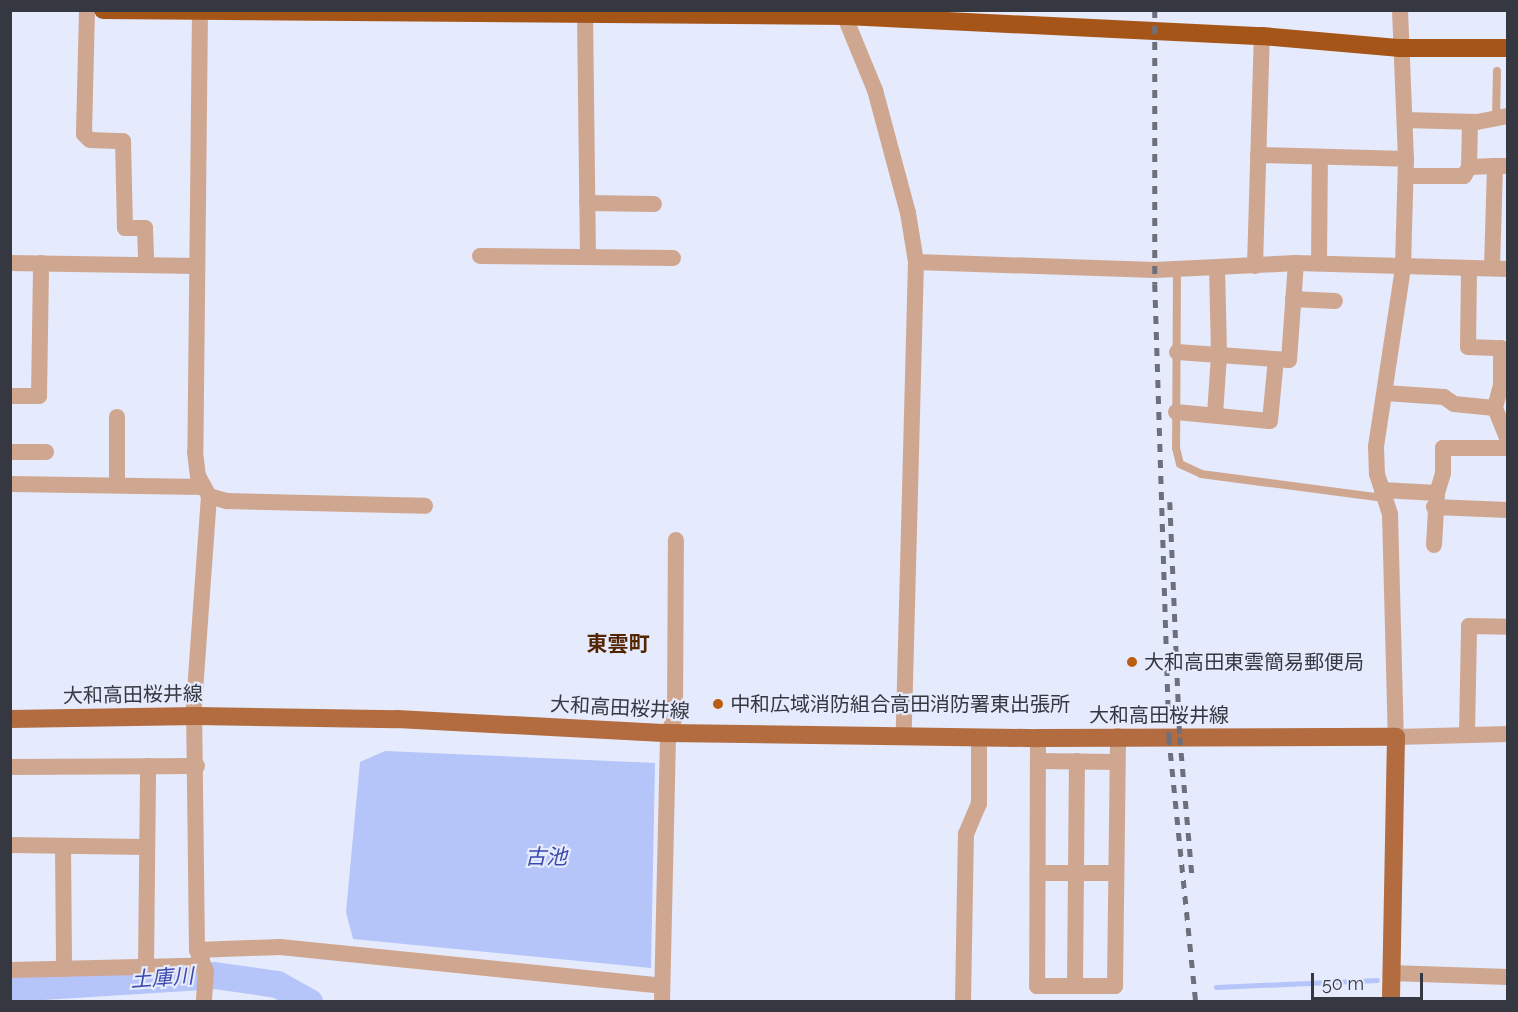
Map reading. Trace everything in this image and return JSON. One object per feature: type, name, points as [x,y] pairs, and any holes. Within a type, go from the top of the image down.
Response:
[{"type":"highway","points":[[103,10],[844,13],[1262,36],[1400,48],[1508,48]]},
{"type":"main road","name":"大和高田桜井線","points":[[10,719],[197,716],[397,719],[668,733],[1038,738],[1396,737]]},
{"type":"main road","points":[[1391,1002],[1396,737]]},
{"type":"street","points":[[87,10],[84,134],[90,140],[123,141],[125,228],[145,228],[146,265]]},
{"type":"street","points":[[1400,10],[1406,167],[1403,268],[1376,447],[1383,494],[1390,514],[1396,737],[1508,734]]},
{"type":"street","points":[[200,11],[195,452],[206,492],[194,704],[197,716],[204,1002]]},
{"type":"street","points":[[585,13],[588,257]]},
{"type":"street","points":[[844,13],[875,90],[908,213],[916,262],[904,736]]},
{"type":"street","points":[[1256,266],[1262,36]]},
{"type":"street","points":[[1405,120],[1470,122],[1502,117]]},
{"type":"street","points":[[1258,155],[1320,157],[1464,176],[1469,167],[1470,122]]},
{"type":"street","points":[[1319,263],[1320,157]]},
{"type":"street","points":[[916,262],[1177,269],[1296,263],[1403,268],[1500,268],[1501,166],[1469,167]]},
{"type":"street","points":[[587,203],[654,204]]},
{"type":"street","points":[[480,256],[673,258]]},
{"type":"street","points":[[10,263],[197,266]]},
{"type":"street","points":[[10,396],[39,396],[41,263]]},
{"type":"street","points":[[1177,352],[1289,360],[1296,263]]},
{"type":"street","points":[[1215,415],[1219,354],[1217,268]]},
{"type":"street","points":[[1469,268],[1468,347],[1501,348],[1504,385],[1495,408],[1508,440]]},
{"type":"street","points":[[1293,299],[1335,302]]},
{"type":"street","points":[[1176,412],[1270,421],[1276,359]]},
{"type":"street","points":[[1385,393],[1444,397],[1454,404],[1495,408]]},
{"type":"street","points":[[117,417],[117,484]]},
{"type":"street","points":[[1434,545],[1435,500],[1443,473],[1443,448],[1508,448]]},
{"type":"street","points":[[10,452],[46,452]]},
{"type":"street","points":[[10,484],[117,484],[206,492],[227,501],[425,506]]},
{"type":"street","points":[[1383,494],[1508,510]]},
{"type":"street","points":[[10,970],[193,966],[202,960],[280,947],[663,994],[668,733],[675,717],[676,540]]},
{"type":"street","points":[[1467,734],[1469,626],[1508,627]]},
{"type":"street","points":[[1038,738],[1037,986],[1114,986],[1118,736]]},
{"type":"street","points":[[963,1002],[966,834],[979,804],[979,737]]},
{"type":"street","points":[[1038,761],[1117,762]]},
{"type":"street","points":[[1075,986],[1077,761]]},
{"type":"street","points":[[10,766],[197,766]]},
{"type":"street","points":[[146,968],[148,766]]},
{"type":"street","points":[[10,845],[147,847]]},
{"type":"street","points":[[63,846],[64,969]]},
{"type":"street","points":[[1038,873],[1116,873]]},
{"type":"street","points":[[1391,973],[1508,977]]},
{"type":"lane","points":[[1497,71],[1502,117]]},
{"type":"lane","points":[[1177,269],[1176,448],[1180,464],[1201,474],[1383,494]]},
{"type":"water","name":"古池","points":[[385,751],[655,763],[651,968],[353,939],[346,912],[360,762]]},
{"type":"waterway","name":"土庫川","points":[[10,988],[214,975],[277,984],[309,1002]]},
{"type":"waterway","points":[[1216,987],[1377,980]]},
{"type":"railway","points":[[1155,10],[1155,284],[1169,737],[1196,1002]]},
{"type":"railway","points":[[1170,502],[1180,737],[1192,874]]},
{"type":"place","name":"大和高田東雲簡易郵便局","points":[[1132,662]]},
{"type":"place","name":"中和広域消防組合高田消防署東出張所","points":[[718,704]]},
{"type":"district","name":"東雲町","points":[[618,644]]}]
